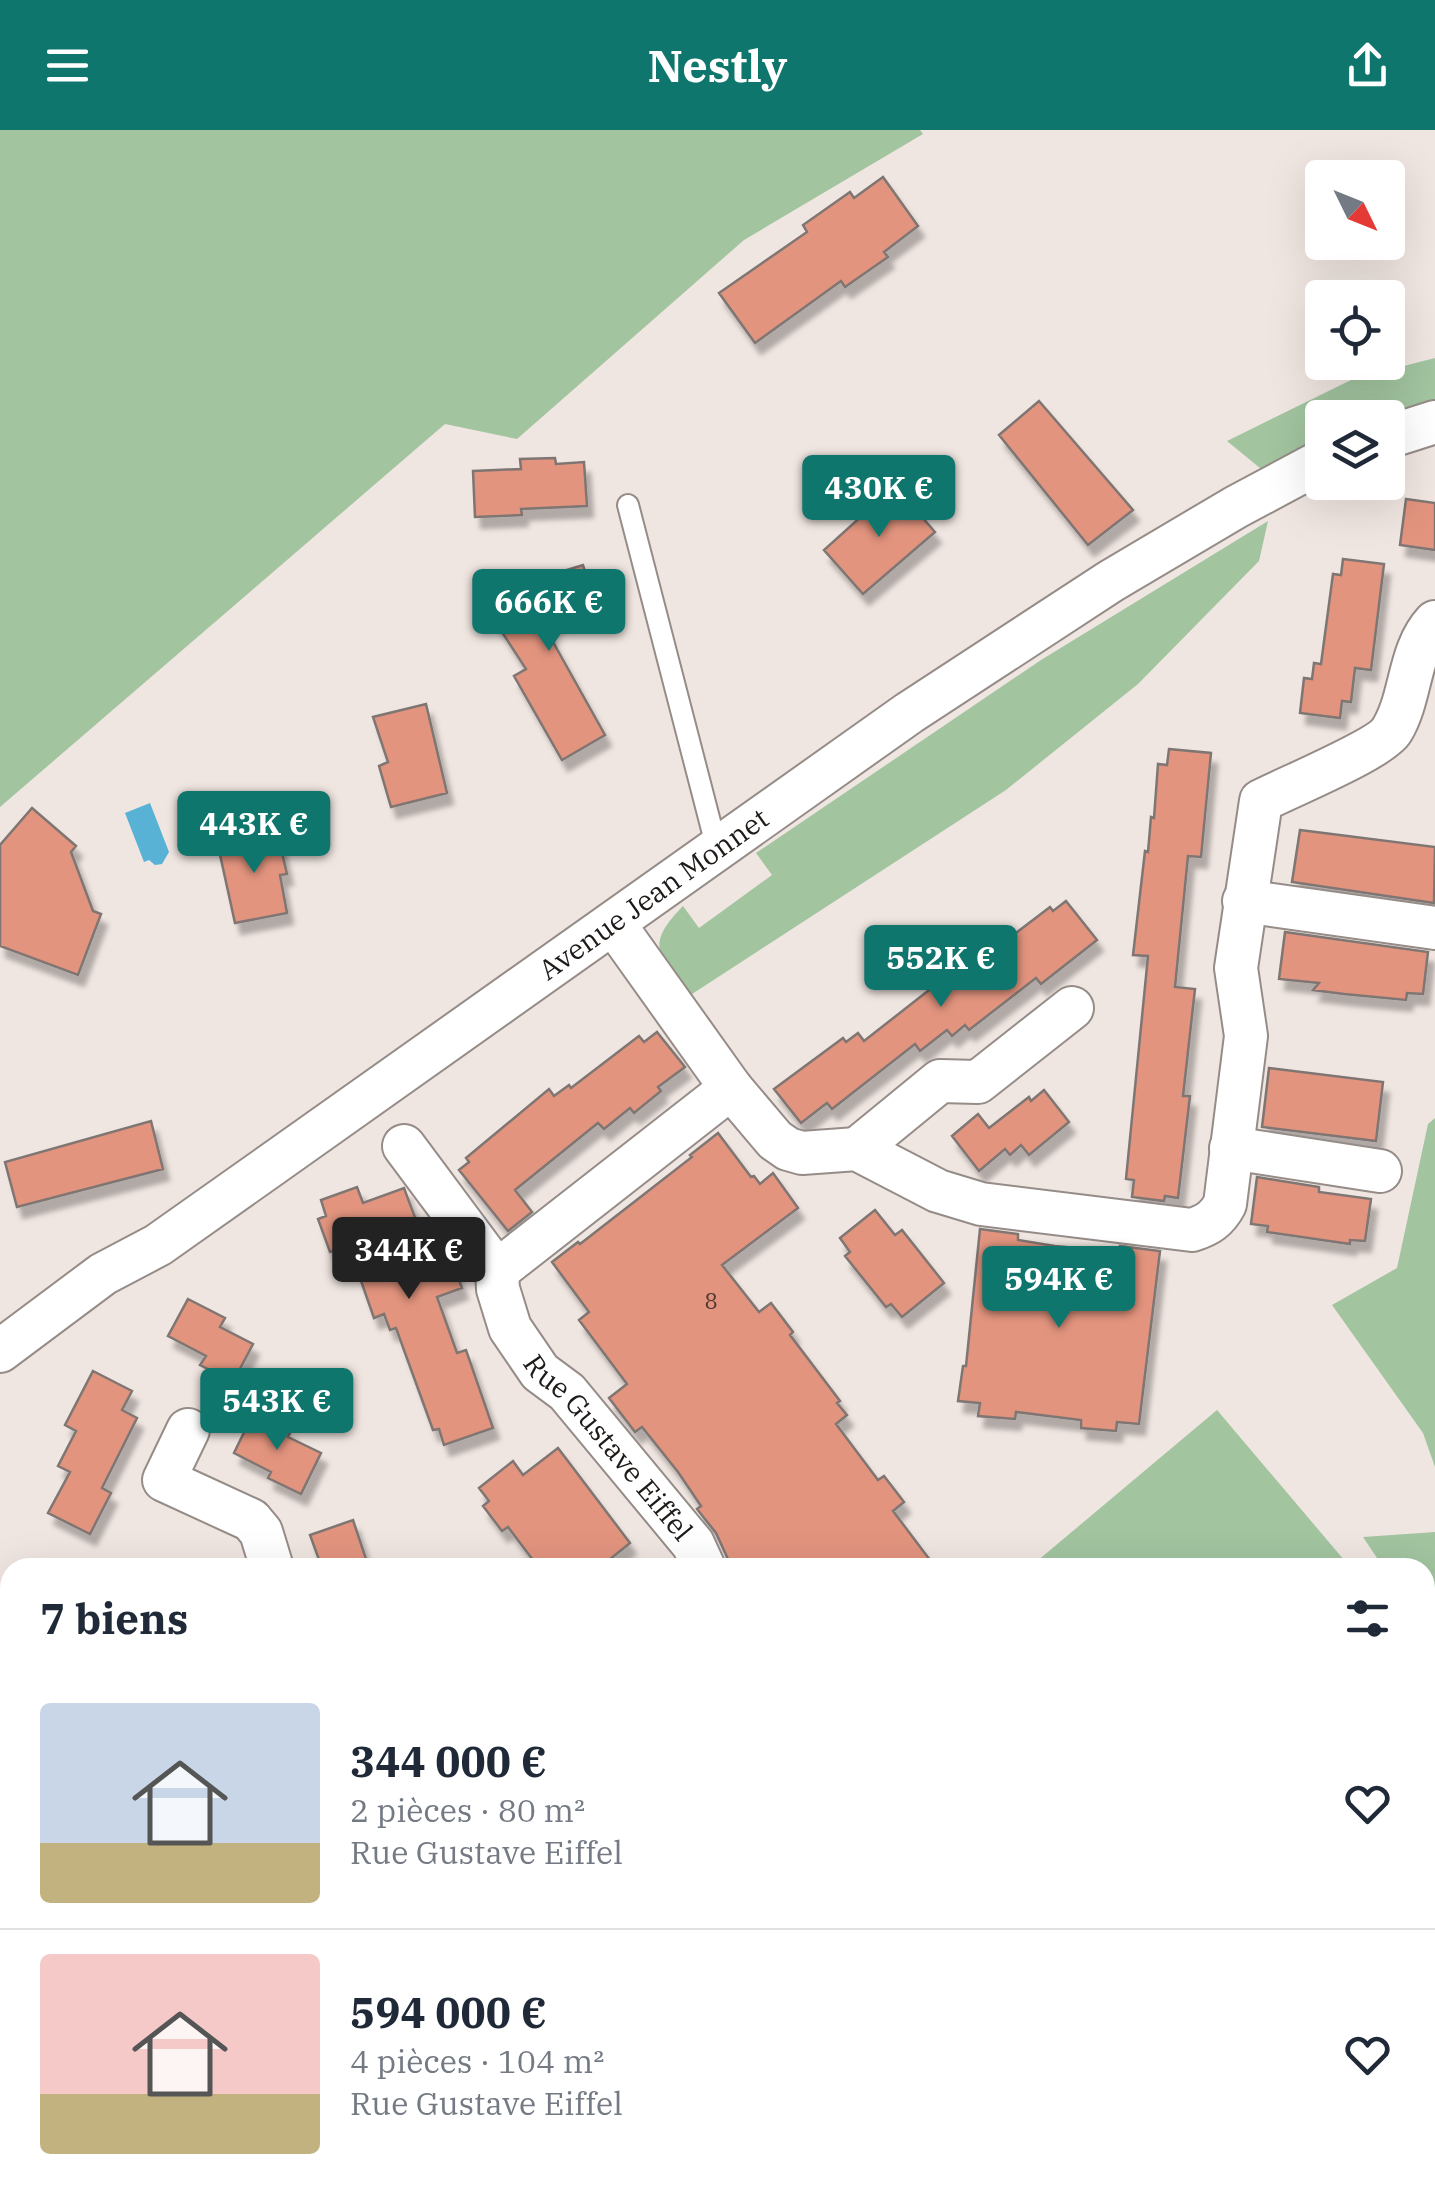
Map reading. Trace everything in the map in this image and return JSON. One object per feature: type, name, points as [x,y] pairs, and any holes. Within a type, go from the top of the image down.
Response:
[{"type":"street","points":[[1405,431],[1435,422]]},
{"type":"street","name":"Avenue Jean Monnet","points":[[0,1351],[103,1274],[158,1245],[909,712],[1111,580],[1305,470]]},
{"type":"street","points":[[614,924],[731,1088],[775,1140],[788,1149],[858,1149],[938,1192],[981,1204],[1192,1230],[1218,1218],[1225,1204],[1246,1036],[1236,968],[1261,800],[1386,738],[1398,716],[1423,636],[1435,622]]},
{"type":"street","points":[[1244,901],[1435,928]]},
{"type":"street","points":[[858,1149],[940,1081],[978,1082],[1072,1008]]},
{"type":"street","points":[[497,1271],[731,1088]]},
{"type":"street","name":"Rue Gustave Eiffel","points":[[404,1146],[497,1271],[510,1328],[540,1372],[567,1392],[693,1544],[699,1558]]},
{"type":"street","points":[[1231,1148],[1380,1171]]},
{"type":"street","points":[[188,1430],[164,1480],[251,1520],[261,1532],[269,1558]]},
{"type":"lane","points":[[628,505],[717,849]]},
{"type":"green space","points":[[0,130],[920,130],[923,134],[744,240],[517,439],[445,424],[0,807]]},
{"type":"green space","points":[[1435,358],[1435,401],[1405,414],[1405,400],[1310,400],[1351,380],[1405,380],[1405,366]]},
{"type":"green space","points":[[1305,403],[1305,456],[1266,473],[1227,441]]},
{"type":"green space","points":[[1268,521],[1259,561],[1138,684],[1006,790],[689,996],[660,951],[663,932],[683,906],[699,928],[772,875],[756,853],[1041,660]]},
{"type":"green space","points":[[1435,1118],[1435,1467],[1423,1433],[1332,1305],[1397,1268],[1428,1124]]},
{"type":"green space","points":[[1217,1410],[1342,1558],[1041,1558]]},
{"type":"green space","points":[[1435,1532],[1435,1558],[1377,1558],[1363,1537]]},
{"type":"water","points":[[150,803],[169,852],[162,864],[155,865],[149,860],[144,862],[125,813]]},
{"type":"building","points":[[883,177],[918,226],[884,252],[888,257],[845,287],[841,281],[755,343],[719,293],[807,232],[803,225],[850,192],[854,198]]},
{"type":"building","points":[[1039,401],[1133,510],[1088,545],[999,435]]},
{"type":"building","points":[[555,458],[556,464],[584,462],[587,506],[521,509],[522,515],[475,517],[473,471],[521,469],[520,459]]},
{"type":"building","points":[[895,486],[935,532],[863,594],[824,550]]},
{"type":"building","points":[[1406,499],[1435,503],[1435,550],[1400,545]]},
{"type":"building","points":[[1343,559],[1384,564],[1371,670],[1355,668],[1351,702],[1342,701],[1340,718],[1300,713],[1304,678],[1312,679],[1314,663],[1321,664],[1333,574],[1341,575]]},
{"type":"building","points":[[583,565],[596,607],[543,624],[605,735],[562,760],[514,676],[526,669],[485,606],[533,575],[534,580]]},
{"type":"building","points":[[426,704],[447,793],[391,807],[379,766],[388,762],[373,717]]},
{"type":"building","points":[[1169,749],[1211,753],[1201,857],[1188,856],[1175,987],[1195,989],[1183,1096],[1190,1096],[1178,1198],[1165,1196],[1164,1201],[1132,1197],[1134,1180],[1126,1179],[1148,956],[1133,955],[1145,851],[1148,852],[1151,817],[1154,818],[1158,764],[1167,765]]},
{"type":"building","points":[[32,808],[76,846],[71,852],[93,911],[101,914],[78,975],[0,946],[0,845]]},
{"type":"building","points":[[1300,830],[1435,847],[1434,903],[1292,882]]},
{"type":"building","points":[[277,831],[287,874],[280,875],[287,913],[235,923],[217,841]]},
{"type":"building","points":[[1066,901],[1097,940],[1041,984],[1036,978],[969,1030],[965,1025],[952,1036],[947,1030],[920,1051],[915,1044],[832,1109],[827,1103],[801,1123],[774,1089],[843,1038],[846,1042],[858,1033],[864,1041],[961,965],[966,971],[1050,907],[1053,911]]},
{"type":"building","points":[[1285,932],[1428,952],[1423,994],[1407,993],[1406,1000],[1344,994],[1313,990],[1319,983],[1279,979]]},
{"type":"building","points":[[657,1032],[685,1067],[658,1087],[661,1091],[634,1113],[630,1108],[604,1129],[598,1123],[515,1190],[532,1212],[508,1231],[459,1170],[469,1162],[466,1158],[549,1089],[554,1096],[569,1085],[571,1088],[639,1036],[644,1042]]},
{"type":"building","points":[[1269,1068],[1383,1082],[1376,1141],[1262,1127]]},
{"type":"building","points":[[1044,1090],[1069,1122],[1029,1155],[1021,1145],[1010,1155],[1005,1149],[979,1171],[952,1136],[978,1114],[989,1128]]},
{"type":"building","points":[[151,1121],[163,1169],[17,1207],[5,1162]]},
{"type":"building","points":[[718,1133],[751,1177],[760,1184],[773,1173],[798,1208],[722,1265],[759,1312],[771,1303],[793,1332],[790,1335],[847,1415],[836,1424],[878,1480],[884,1476],[904,1502],[893,1511],[928,1558],[727,1558],[678,1472],[642,1427],[635,1432],[609,1398],[627,1384],[579,1320],[589,1312],[552,1262]]},
{"type":"building","points":[[1257,1177],[1371,1199],[1365,1241],[1350,1240],[1350,1244],[1267,1232],[1268,1226],[1251,1224]]},
{"type":"building","points":[[357,1187],[363,1203],[404,1188],[432,1263],[450,1257],[462,1288],[437,1297],[457,1353],[466,1350],[493,1428],[444,1445],[439,1429],[433,1430],[396,1328],[390,1330],[384,1314],[374,1318],[352,1255],[342,1259],[338,1249],[330,1252],[318,1219],[326,1216],[321,1200]]},
{"type":"building","points":[[875,1210],[895,1235],[902,1230],[944,1283],[902,1317],[891,1304],[886,1307],[845,1256],[850,1252],[840,1238]]},
{"type":"building","points":[[980,1229],[1018,1234],[1018,1240],[1055,1246],[1120,1252],[1120,1246],[1160,1251],[1139,1424],[1117,1422],[1116,1431],[1081,1428],[1081,1420],[1016,1412],[1015,1419],[978,1416],[980,1403],[958,1401],[966,1366]]},
{"type":"building","points":[[188,1299],[225,1318],[220,1327],[253,1344],[233,1382],[200,1365],[206,1356],[168,1336]]},
{"type":"building","points":[[93,1371],[132,1391],[122,1410],[137,1418],[102,1488],[111,1493],[90,1534],[48,1513],[70,1472],[58,1466],[76,1431],[65,1425]]},
{"type":"building","points":[[254,1412],[291,1431],[288,1437],[321,1453],[301,1494],[268,1478],[271,1472],[234,1453]]},
{"type":"building","points":[[558,1448],[630,1543],[611,1558],[531,1558],[508,1527],[502,1531],[483,1506],[489,1501],[479,1488],[513,1461],[523,1475]]},
{"type":"building","points":[[353,1520],[366,1558],[318,1558],[310,1535]]}]
